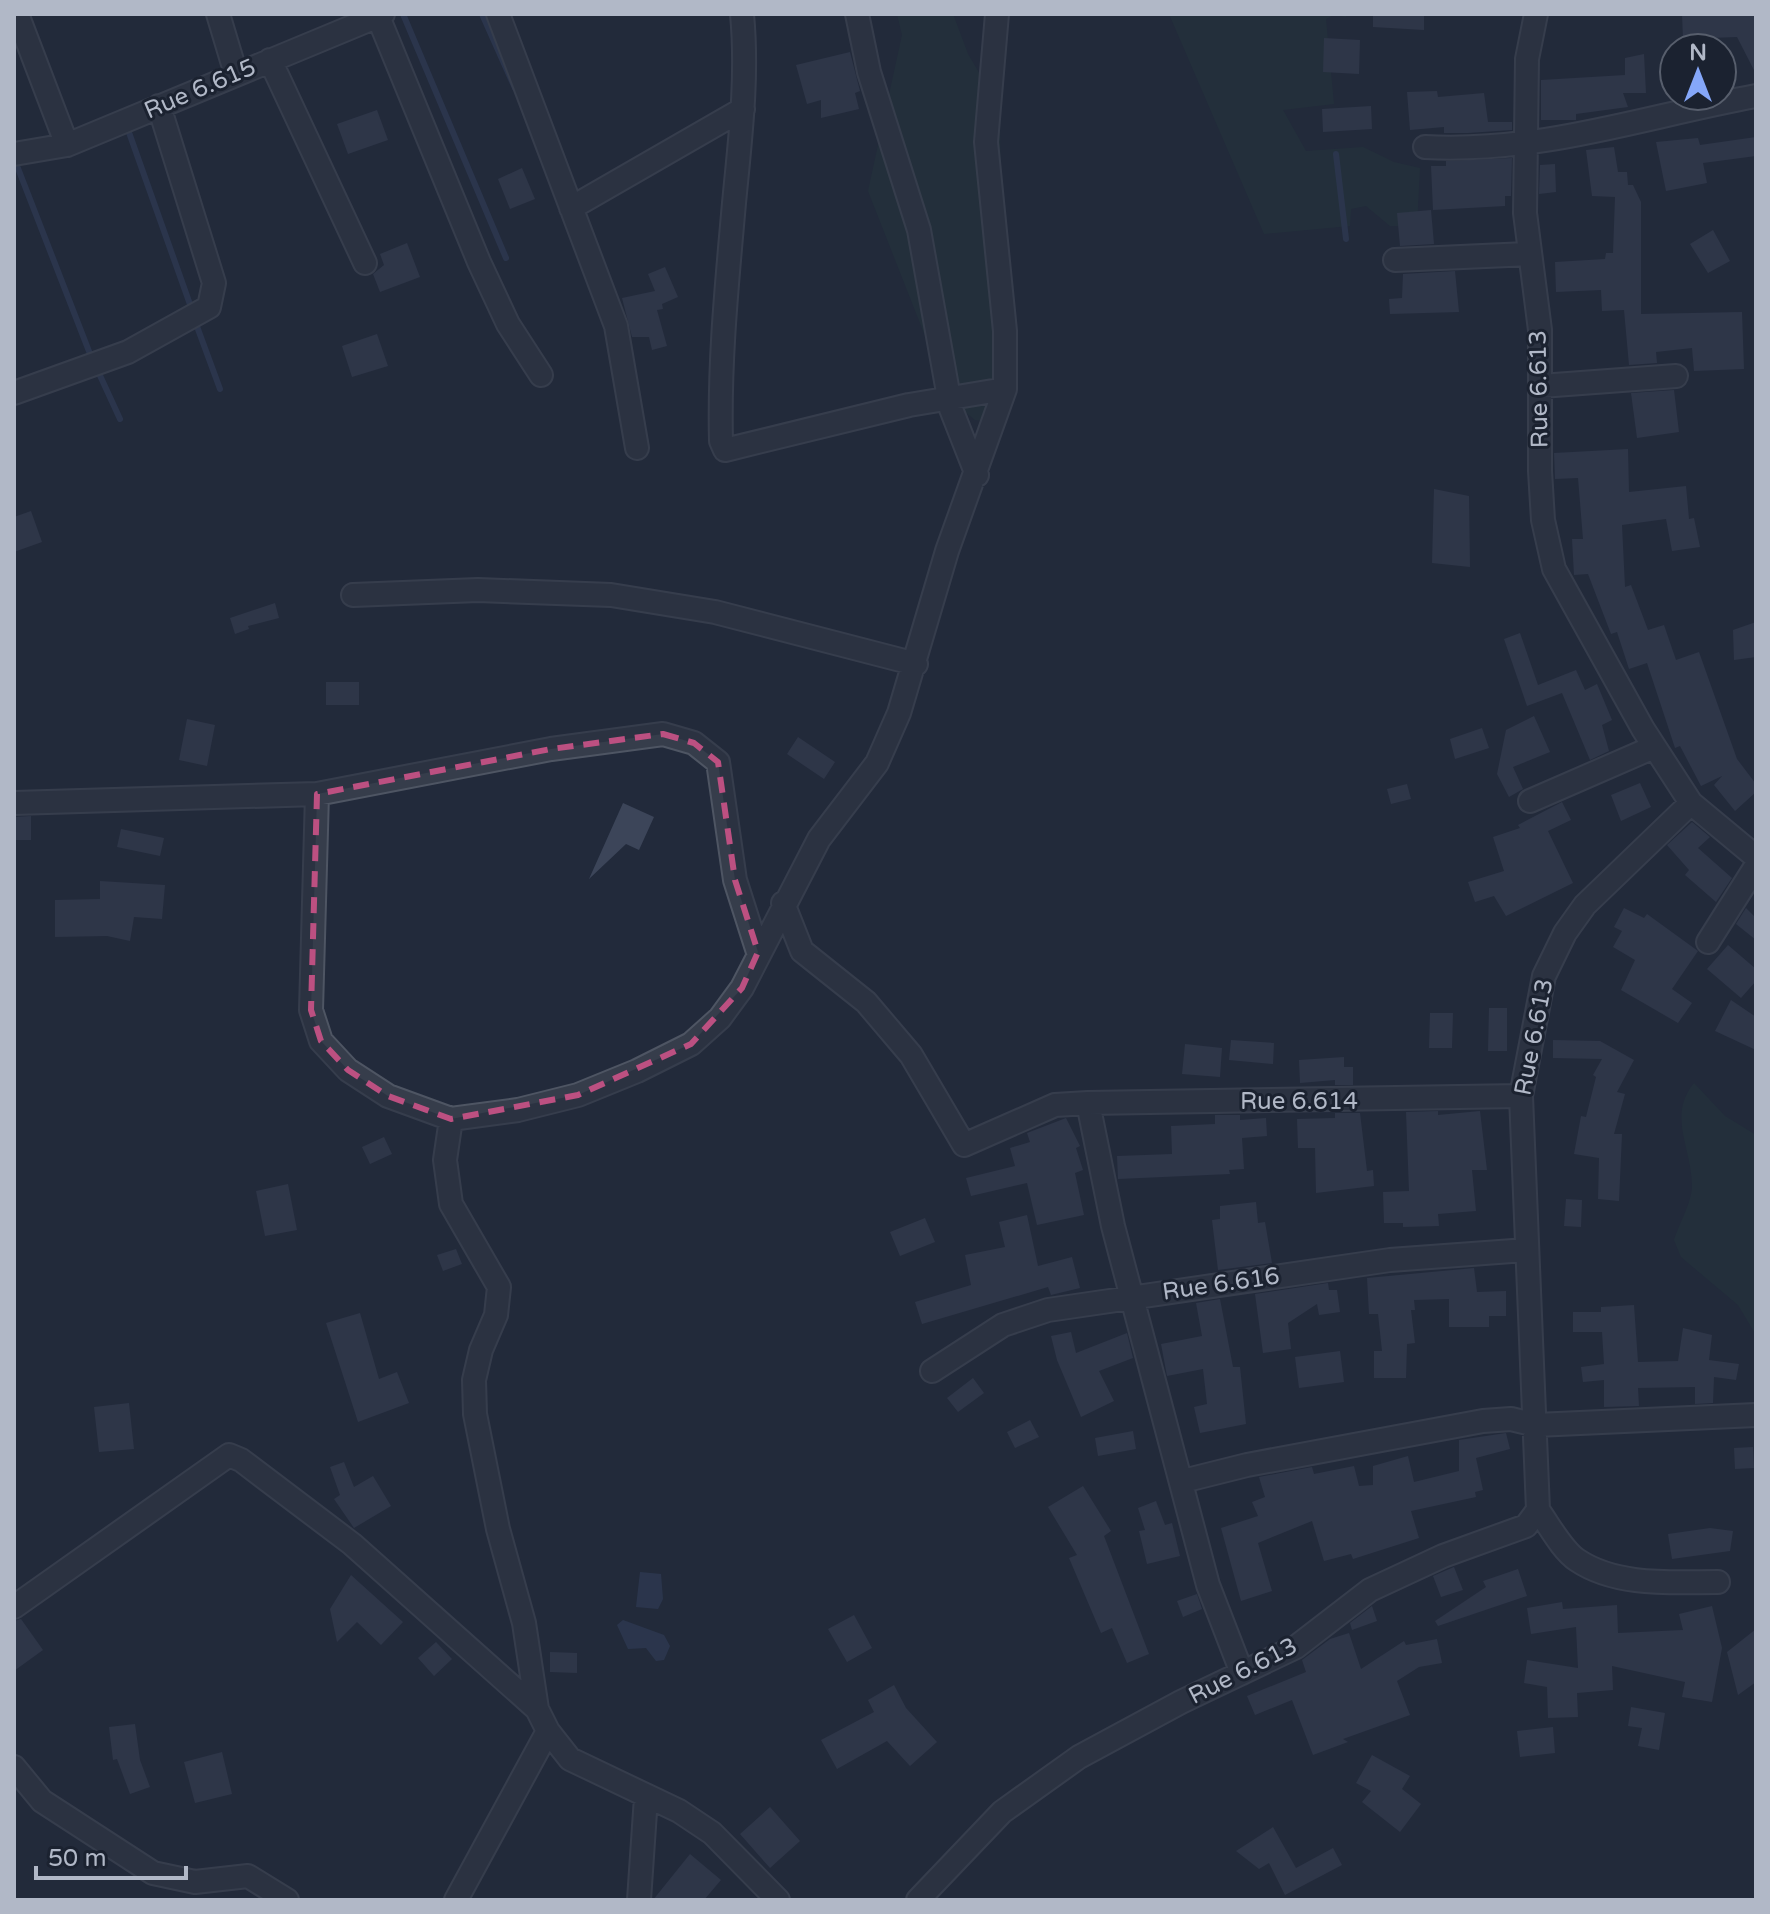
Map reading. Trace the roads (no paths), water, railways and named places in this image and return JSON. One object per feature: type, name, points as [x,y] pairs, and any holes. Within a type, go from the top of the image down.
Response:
[{"type":"street","points":[[17,14],[67,145]]},
{"type":"street","points":[[218,14],[236,74]]},
{"type":"street","points":[[498,14],[616,326],[637,448]]},
{"type":"street","points":[[742,14],[746,56],[743,109],[722,336],[721,441],[725,450],[950,398],[1005,389]]},
{"type":"street","points":[[857,14],[869,72],[919,230],[950,398],[977,475]]},
{"type":"street","points":[[317,794],[311,1010],[321,1041],[348,1070],[388,1096],[451,1119],[518,1110],[578,1095],[637,1071],[691,1044],[720,1018],[735,998],[819,839],[877,763],[916,664],[947,551],[977,475],[1005,389],[1005,331],[986,142],[997,14]]},
{"type":"street","name":"Rue 6.613","points":[[918,1900],[1002,1812],[1079,1757],[1296,1647],[1370,1590],[1443,1556],[1526,1526],[1538,1510],[1521,1096],[1544,976],[1565,933],[1585,905],[1691,803],[1654,747],[1551,558],[1540,471],[1540,330],[1525,213],[1527,59],[1536,14]]},
{"type":"street","points":[[379,15],[485,274],[508,324],[541,375]]},
{"type":"street","name":"Rue 6.615","points":[[14,154],[67,145],[379,15]]},
{"type":"street","points":[[270,60],[365,263]]},
{"type":"street","points":[[1425,147],[1470,149],[1528,145],[1756,96]]},
{"type":"street","points":[[14,393],[128,352],[209,307],[214,283],[159,106]]},
{"type":"street","points":[[571,208],[743,109]]},
{"type":"street","points":[[1395,260],[1529,254]]},
{"type":"street","points":[[1541,386],[1676,376]]},
{"type":"street","points":[[353,595],[478,590],[611,595],[715,612],[916,664]]},
{"type":"street","points":[[14,803],[317,794],[551,749],[663,734],[694,743],[718,762],[735,880],[758,952]]},
{"type":"street","points":[[1530,801],[1654,747]]},
{"type":"street","points":[[1691,803],[1756,857]]},
{"type":"street","points":[[1708,942],[1756,866]]},
{"type":"street","name":"Rue 6.614","points":[[783,903],[802,951],[866,1002],[911,1055],[964,1145],[1055,1105],[1090,1108],[1521,1096]]},
{"type":"street","points":[[1090,1108],[1113,1226],[1183,1481],[1208,1585],[1242,1673]]},
{"type":"street","points":[[451,1119],[445,1160],[451,1204],[499,1287],[496,1315],[481,1350],[474,1380],[475,1414],[498,1529],[530,1650],[537,1709],[548,1731],[570,1759],[679,1811],[712,1833],[778,1900]]},
{"type":"street","name":"Rue 6.616","points":[[932,1371],[1003,1325],[1048,1310],[1390,1260],[1527,1250]]},
{"type":"street","points":[[1183,1481],[1435,1428],[1511,1419],[1536,1425],[1756,1415]]},
{"type":"street","points":[[14,1607],[229,1455],[241,1460],[352,1544],[537,1709]]},
{"type":"street","points":[[1538,1510],[1575,1559],[1596,1569],[1626,1579],[1718,1582]]},
{"type":"street","points":[[456,1900],[548,1731]]},
{"type":"street","points":[[14,1767],[42,1801],[153,1873],[195,1882],[248,1876],[287,1900]]},
{"type":"street","points":[[639,1900],[646,1797]]},
{"type":"water","points":[[640,1572],[661,1574],[663,1599],[658,1609],[636,1607]]},
{"type":"water","points":[[623,1620],[664,1635],[670,1646],[664,1660],[656,1661],[646,1648],[628,1649],[617,1625]]},
{"type":"waterway","points":[[403,14],[506,258]]},
{"type":"waterway","points":[[482,14],[515,88]]},
{"type":"waterway","points":[[126,124],[192,310]]},
{"type":"waterway","points":[[1336,154],[1346,239]]},
{"type":"waterway","points":[[14,158],[92,359]]},
{"type":"waterway","points":[[195,321],[220,389]]},
{"type":"waterway","points":[[97,369],[120,419]]}]
